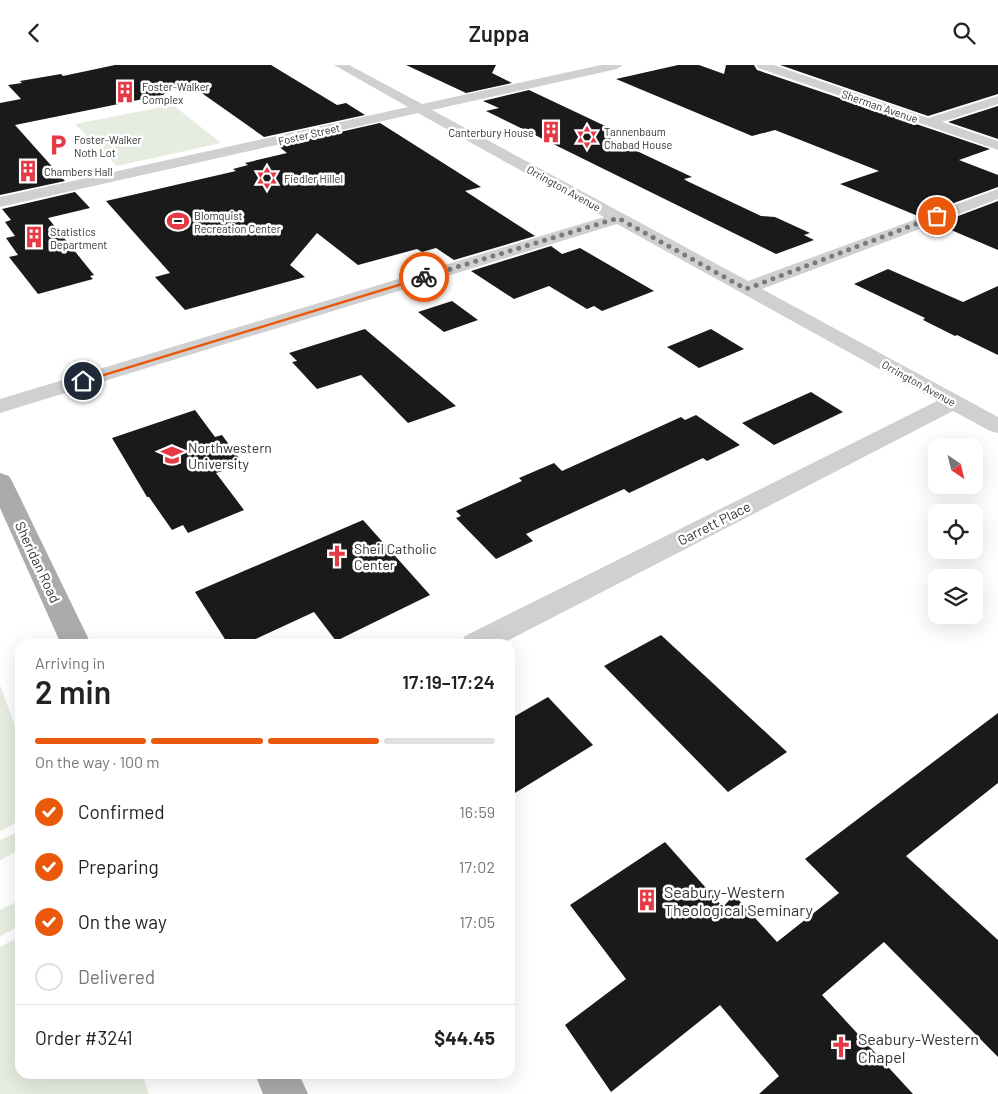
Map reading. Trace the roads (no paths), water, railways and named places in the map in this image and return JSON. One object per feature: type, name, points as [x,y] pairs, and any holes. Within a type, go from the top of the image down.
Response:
[{"type":"main road","name":"Sheridan Road","points":[[0,481],[74,639]]},
{"type":"main road","points":[[278,1079],[286,1094]]},
{"type":"street","name":"Orrington Avenue","points":[[340,65],[998,426]]},
{"type":"street","name":"Foster Street","points":[[0,202],[617,65]]},
{"type":"street","name":"Sherman Avenue","points":[[762,65],[998,147]]},
{"type":"street","points":[[928,122],[998,100]]},
{"type":"street","points":[[746,289],[998,193]]},
{"type":"street","points":[[0,407],[618,218]]},
{"type":"street","name":"Garrett Place","points":[[485,639],[953,402]]},
{"type":"place","name":"Foster-Walker Complex","points":[[125,92]]},
{"type":"place","name":"Canterbury House","points":[[551,132]]},
{"type":"place","name":"Tannenbaum Chabad House","points":[[587,137]]},
{"type":"place","name":"Foster-Walker Noth Lot","points":[[58,145]]},
{"type":"place","name":"Chambers Hall","points":[[28,171]]},
{"type":"place","name":"Fiedler Hillel","points":[[267,178]]},
{"type":"place","name":"Blomquist Recreation Center","points":[[178,221]]},
{"type":"place","name":"Statistics Department","points":[[34,237]]},
{"type":"place","name":"Northwestern University","points":[[172,455]]},
{"type":"place","name":"Sheil Catholic Center","points":[[337,556]]},
{"type":"place","name":"Seabury-Western Theological Seminary","points":[[647,900]]},
{"type":"place","name":"Seabury-Western Chapel","points":[[841,1047]]}]
